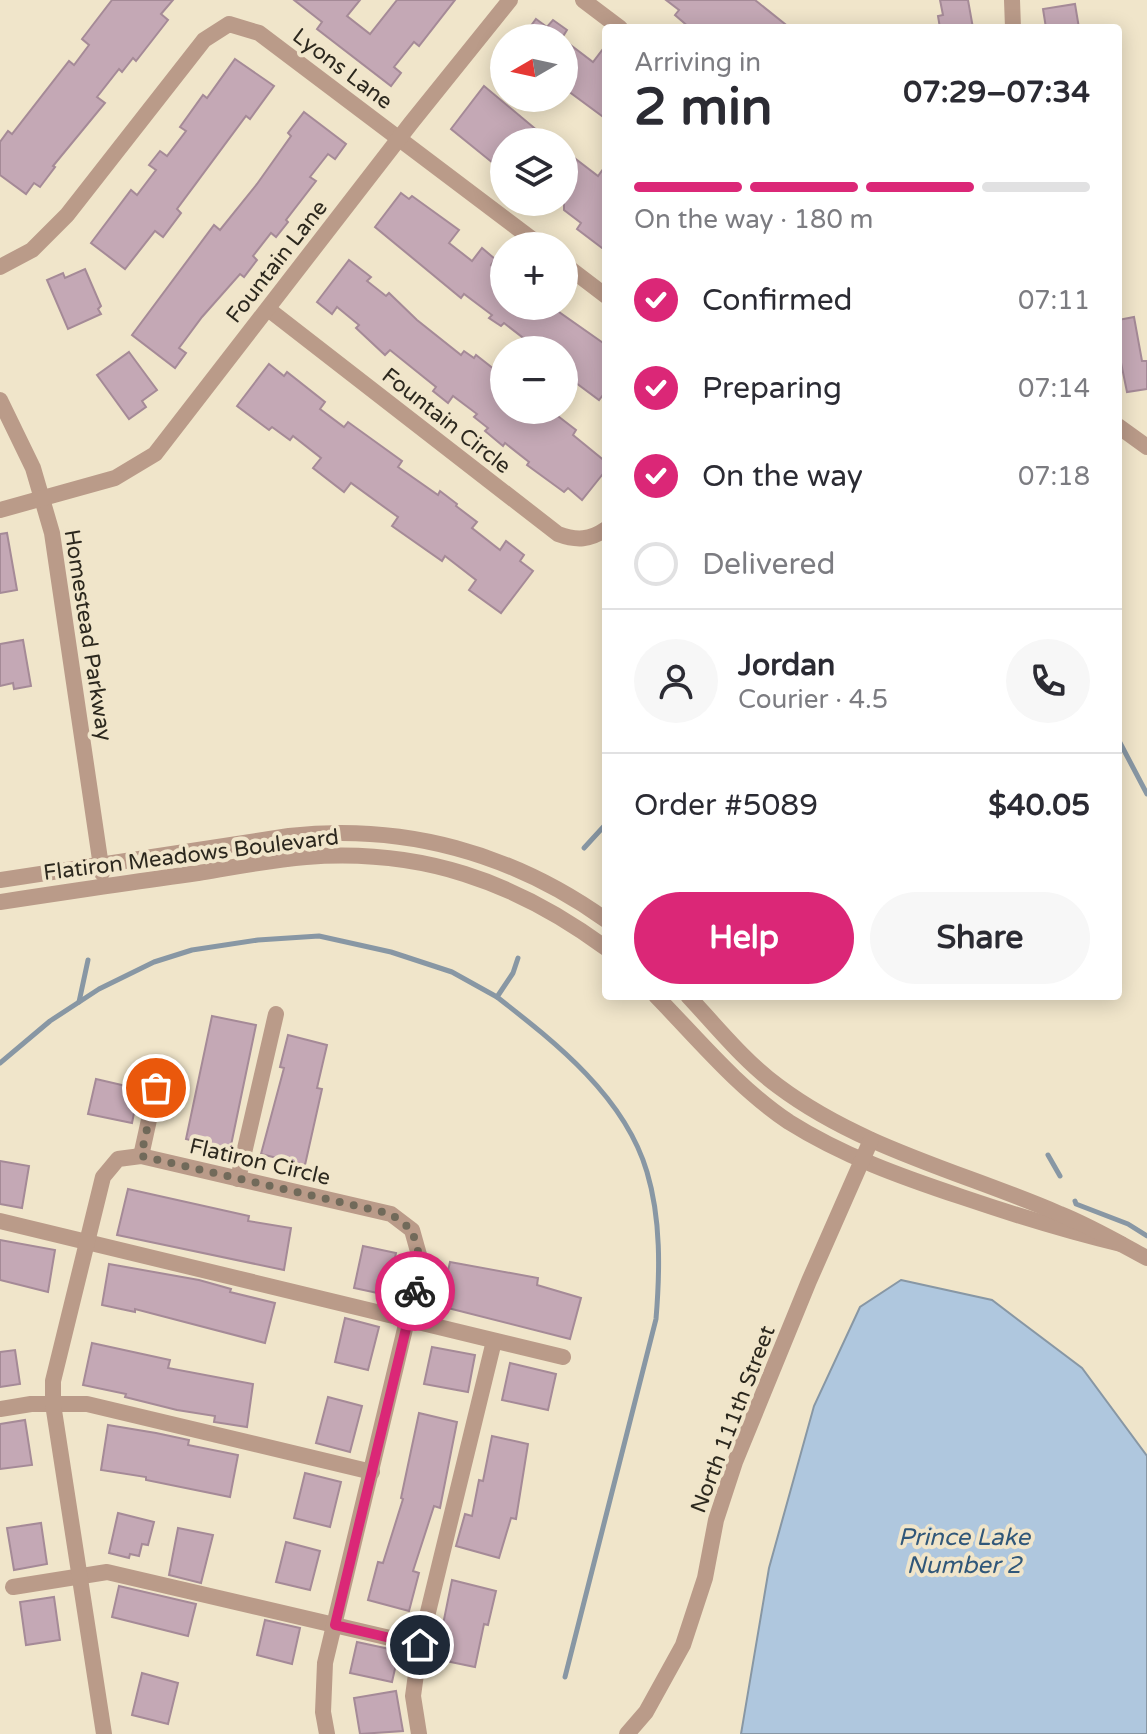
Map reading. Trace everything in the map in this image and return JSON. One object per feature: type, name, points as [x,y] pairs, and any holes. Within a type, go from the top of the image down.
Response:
[{"type":"street","name":"Fountain Lane","points":[[0,510],[115,478],[155,454],[510,0]]},
{"type":"street","points":[[583,0],[615,24]]},
{"type":"street","points":[[1012,0],[1013,24]]},
{"type":"street","name":"Lyons Lane","points":[[0,267],[32,250],[67,215],[204,40],[229,24],[259,33],[523,232]]},
{"type":"street","points":[[578,275],[602,293]]},
{"type":"street","name":"Fountain Circle","points":[[268,309],[558,534],[573,540],[590,538],[602,531]]},
{"type":"street","name":"Homestead Parkway","points":[[0,400],[33,468],[52,533],[104,886]]},
{"type":"street","points":[[1122,429],[1147,447]]},
{"type":"street","name":"Flatiron Meadows Boulevard","points":[[0,880],[311,833],[356,833],[403,836],[491,857],[552,884],[602,917]]},
{"type":"street","name":"Flatiron Meadows Boulevard","points":[[0,902],[305,857],[354,855],[404,860],[448,869],[500,885],[568,920],[602,945]]},
{"type":"street","points":[[660,1000],[749,1090],[788,1121],[861,1161],[1057,1229],[1121,1244]]},
{"type":"street","points":[[692,1000],[741,1054],[779,1087],[871,1140],[1062,1214],[1147,1258]]},
{"type":"street","points":[[238,1179],[276,1014]]},
{"type":"street","points":[[104,1734],[53,1404],[53,1381],[103,1177],[118,1159],[141,1156],[156,1088]]},
{"type":"street","name":"North 111th Street","points":[[627,1734],[646,1712],[683,1645],[705,1578],[716,1520],[735,1462],[871,1140]]},
{"type":"street","name":"Flatiron Circle","points":[[141,1156],[391,1214],[412,1230],[421,1262],[325,1663],[323,1712],[327,1734]]},
{"type":"street","points":[[0,1221],[563,1357]]},
{"type":"street","points":[[419,1734],[413,1696],[420,1645],[494,1341]]},
{"type":"street","points":[[0,1409],[87,1404],[372,1472]]},
{"type":"street","points":[[13,1587],[107,1572],[420,1645]]},
{"type":"water","name":"Prince Lake Number 2","points":[[901,1280],[992,1300],[1082,1368],[1147,1456],[1147,1734],[741,1734],[769,1568],[814,1406],[860,1307]]},
{"type":"building","points":[[112,0],[173,0],[161,14],[168,20],[136,61],[133,58],[122,72],[119,69],[97,97],[105,103],[53,166],[40,187],[34,183],[26,194],[0,175],[0,142],[8,131],[12,134],[69,61],[74,65],[89,45],[82,39]]},
{"type":"building","points":[[294,0],[360,0],[347,16],[370,34],[397,0],[455,0],[419,46],[414,42],[394,67],[401,73],[391,86],[317,29],[322,22]]},
{"type":"building","points":[[666,0],[755,0],[785,24],[685,24],[675,15],[679,10]]},
{"type":"building","points":[[940,0],[968,0],[972,24],[939,24],[938,16],[943,15]]},
{"type":"building","points":[[1075,4],[1078,24],[1045,24],[1043,9]]},
{"type":"building","points":[[602,50],[602,116],[578,98],[578,51],[593,62]]},
{"type":"building","points":[[235,59],[274,86],[250,119],[246,116],[177,209],[181,213],[163,237],[155,231],[125,269],[91,243],[131,190],[137,195],[156,170],[149,165],[160,151],[167,156],[186,131],[180,127],[203,95],[207,98]]},
{"type":"building","points":[[484,86],[490,91],[490,112],[515,112],[534,128],[490,128],[490,161],[451,129]]},
{"type":"building","points":[[304,112],[346,144],[335,159],[328,154],[310,177],[316,181],[286,220],[288,222],[276,237],[271,233],[253,256],[257,260],[244,277],[240,274],[202,317],[179,348],[186,353],[175,368],[132,335],[214,225],[220,230],[257,184]]},
{"type":"building","points":[[578,161],[598,176],[602,170],[602,248],[577,229],[581,223],[572,216],[578,216]]},
{"type":"building","points":[[401,193],[409,199],[412,196],[459,230],[449,243],[472,261],[482,248],[490,255],[490,314],[464,294],[461,298],[375,227]]},
{"type":"building","points":[[349,260],[371,277],[367,281],[386,296],[389,293],[461,355],[464,351],[474,358],[476,355],[490,366],[490,424],[568,424],[576,430],[573,435],[602,459],[602,475],[582,500],[568,488],[564,492],[527,465],[529,462],[505,443],[503,446],[485,431],[488,428],[474,417],[477,414],[453,396],[448,403],[433,391],[436,387],[390,350],[385,355],[356,328],[359,325],[337,307],[332,314],[317,302]]},
{"type":"building","points":[[85,269],[101,306],[98,309],[101,314],[68,329],[47,280],[63,273],[65,278]]},
{"type":"building","points":[[1134,317],[1142,361],[1147,361],[1147,389],[1127,392],[1122,368],[1122,319]]},
{"type":"building","points":[[492,320],[570,320],[602,342],[602,396],[599,400],[578,384],[578,336],[521,336],[504,323],[501,326]]},
{"type":"building","points":[[129,352],[157,390],[142,401],[146,407],[129,419],[97,375]]},
{"type":"building","points":[[269,364],[284,376],[287,372],[325,402],[320,409],[344,427],[348,422],[402,461],[398,467],[438,495],[440,491],[457,504],[477,522],[472,528],[500,550],[506,541],[524,555],[520,561],[533,571],[501,613],[469,590],[476,580],[445,556],[442,561],[392,526],[398,517],[351,483],[344,492],[313,468],[321,458],[293,436],[290,440],[272,427],[269,430],[237,406]]},
{"type":"building","points":[[7,533],[17,590],[0,593],[0,534]]},
{"type":"building","points":[[23,640],[31,686],[14,689],[13,683],[0,686],[0,644]]},
{"type":"building","points":[[212,1016],[256,1025],[230,1150],[186,1139]]},
{"type":"building","points":[[288,1035],[327,1045],[317,1088],[322,1089],[305,1165],[261,1154],[284,1068],[280,1067]]},
{"type":"building","points":[[96,1079],[139,1089],[132,1123],[88,1114]]},
{"type":"building","points":[[0,1161],[29,1166],[22,1208],[0,1204]]},
{"type":"building","points":[[128,1189],[249,1216],[248,1221],[291,1228],[284,1270],[117,1235]]},
{"type":"building","points":[[0,1240],[55,1250],[48,1292],[0,1280]]},
{"type":"building","points":[[363,1246],[396,1253],[387,1295],[354,1288]]},
{"type":"building","points":[[450,1262],[538,1278],[537,1285],[581,1298],[570,1339],[440,1306]]},
{"type":"building","points":[[109,1264],[199,1280],[231,1289],[230,1292],[275,1303],[265,1343],[135,1309],[135,1312],[102,1305]]},
{"type":"building","points":[[345,1318],[379,1327],[368,1370],[335,1362]]},
{"type":"building","points":[[92,1343],[170,1360],[168,1368],[253,1384],[247,1427],[214,1422],[215,1416],[177,1410],[83,1385]]},
{"type":"building","points":[[432,1347],[475,1355],[468,1392],[424,1384]]},
{"type":"building","points":[[15,1350],[20,1384],[0,1387],[0,1352]]},
{"type":"building","points":[[510,1363],[556,1374],[548,1410],[502,1400]]},
{"type":"building","points":[[328,1397],[362,1406],[350,1452],[316,1443]]},
{"type":"building","points":[[419,1413],[457,1422],[440,1508],[434,1506],[413,1571],[419,1573],[409,1611],[368,1600],[378,1562],[383,1563],[403,1499]]},
{"type":"building","points":[[25,1420],[32,1465],[0,1469],[0,1424]]},
{"type":"building","points":[[108,1425],[189,1440],[188,1445],[238,1455],[230,1497],[101,1470]]},
{"type":"building","points":[[492,1436],[528,1444],[516,1519],[511,1518],[499,1558],[456,1546],[465,1514],[472,1516]]},
{"type":"building","points":[[305,1473],[341,1482],[330,1527],[294,1518]]},
{"type":"building","points":[[118,1513],[154,1522],[148,1545],[142,1544],[139,1556],[130,1554],[129,1558],[109,1553]]},
{"type":"building","points":[[41,1523],[47,1564],[14,1570],[7,1528]]},
{"type":"building","points":[[178,1528],[213,1535],[201,1583],[169,1575]]},
{"type":"building","points":[[286,1542],[320,1551],[310,1590],[276,1582]]},
{"type":"building","points":[[452,1580],[496,1591],[488,1625],[484,1624],[475,1667],[436,1659]]},
{"type":"building","points":[[119,1586],[196,1604],[188,1636],[112,1617]]},
{"type":"building","points":[[54,1597],[60,1640],[26,1645],[20,1602]]},
{"type":"building","points":[[265,1620],[300,1628],[292,1664],[257,1655]]},
{"type":"building","points":[[357,1642],[399,1651],[392,1682],[350,1673]]},
{"type":"building","points":[[142,1673],[178,1683],[168,1724],[132,1715]]},
{"type":"building","points":[[396,1691],[403,1731],[360,1734],[354,1698]]},
{"type":"waterway","points":[[1122,747],[1147,794]]},
{"type":"waterway","points":[[584,848],[602,828]]},
{"type":"waterway","points":[[0,1063],[50,1021],[99,989],[154,962],[192,950],[258,940],[319,936],[391,952],[452,972],[497,997],[513,973],[518,958]]},
{"type":"waterway","points":[[79,1002],[88,960]]},
{"type":"waterway","points":[[497,997],[565,1053],[623,1119],[647,1172],[657,1227],[659,1264],[656,1319],[565,1677]]},
{"type":"waterway","points":[[1048,1155],[1060,1176]]},
{"type":"waterway","points":[[1075,1201],[1128,1224],[1147,1236]]},
{"type":"way so far","points":[[156,1088],[141,1156],[391,1214],[412,1230],[421,1262],[415,1291]]},
{"type":"route","points":[[415,1291],[335,1625],[420,1645]]}]
